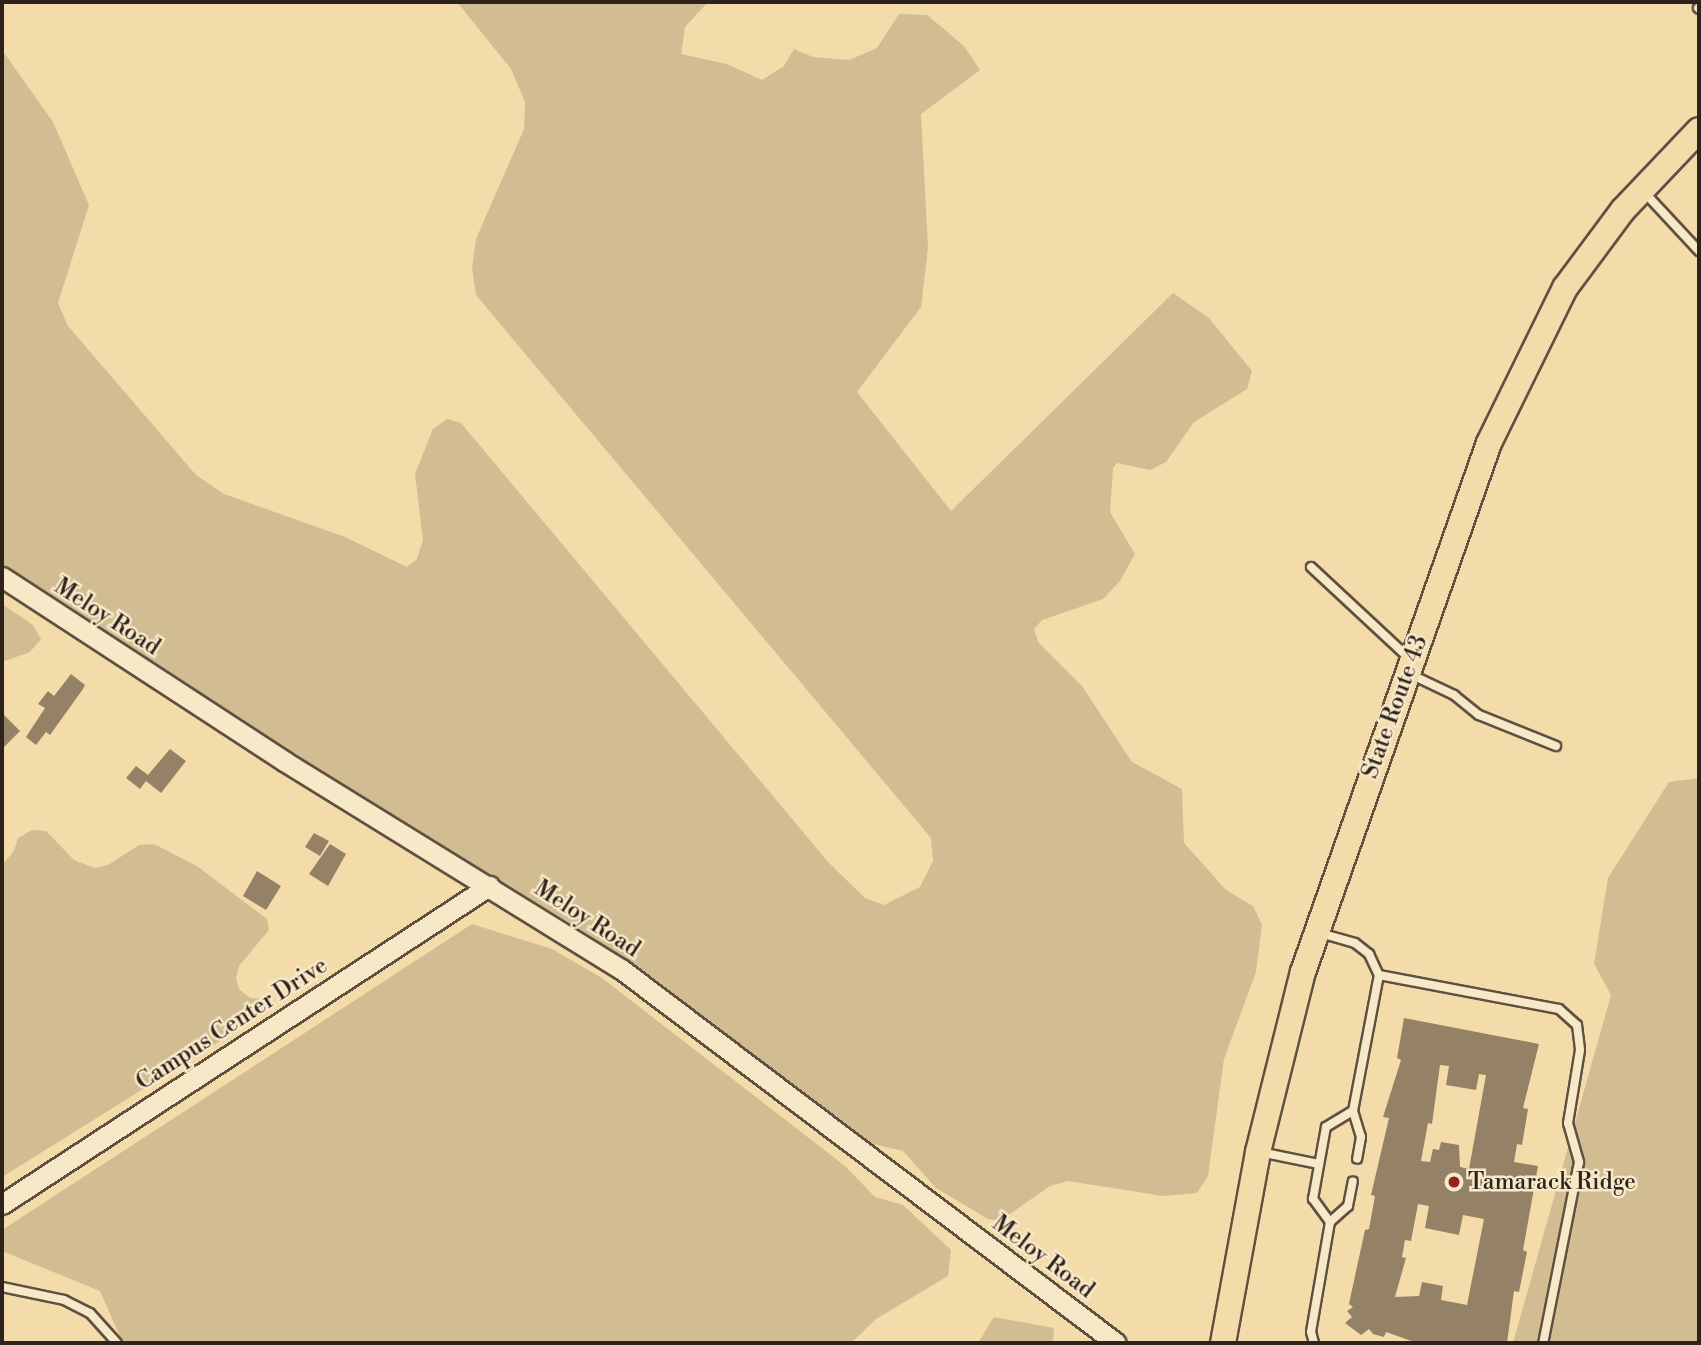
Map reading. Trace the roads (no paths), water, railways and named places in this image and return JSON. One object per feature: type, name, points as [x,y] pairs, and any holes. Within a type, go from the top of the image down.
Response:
[{"type":"main road","name":"State Route 43","points":[[1223,1343],[1258,1152],[1278,1061],[1316,932],[1489,443],[1516,382],[1565,288],[1642,190],[1699,130]]},
{"type":"street","name":"Meloy Road","points":[[2,577],[273,754],[621,969],[1116,1343]]},
{"type":"street","name":"Campus Center Drive","points":[[2,1203],[489,886]]},
{"type":"lane","points":[[1642,190],[1699,251]]},
{"type":"lane","points":[[1311,568],[1409,667],[1502,726],[1556,746]]},
{"type":"lane","points":[[1316,932],[1355,943],[1369,954],[1379,975],[1353,1111],[1361,1137],[1357,1159]]},
{"type":"lane","points":[[1379,975],[1559,1009],[1577,1025],[1580,1050],[1568,1123],[1579,1162],[1543,1343]]},
{"type":"lane","points":[[1330,1222],[1313,1199],[1326,1127],[1353,1111]]},
{"type":"lane","points":[[1258,1152],[1319,1164]]},
{"type":"lane","points":[[1314,1343],[1311,1332],[1330,1222],[1348,1206],[1353,1181]]},
{"type":"lane","points":[[2,1287],[64,1300],[104,1325],[117,1343]]},
{"type":"place","name":"Tamarack Ridge","points":[[1454,1182]]}]
